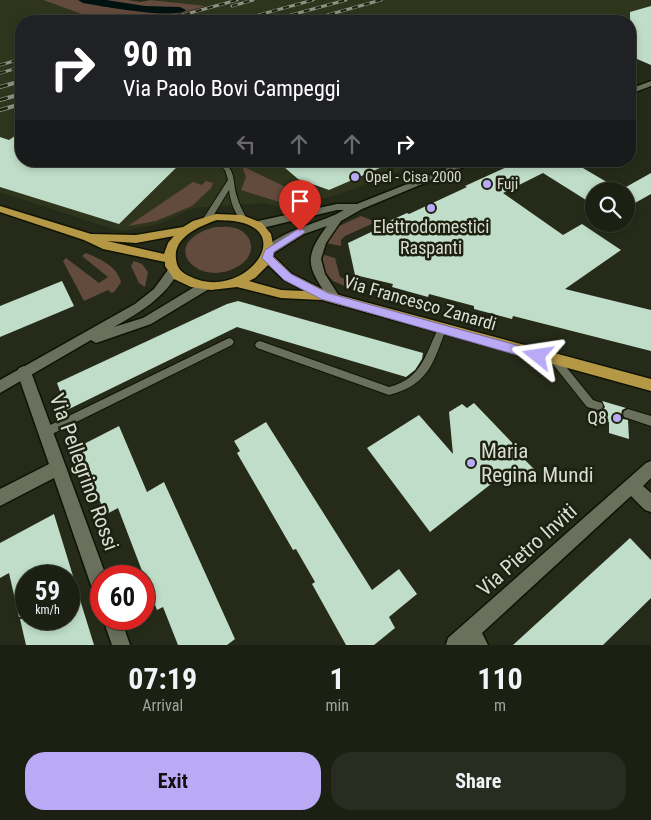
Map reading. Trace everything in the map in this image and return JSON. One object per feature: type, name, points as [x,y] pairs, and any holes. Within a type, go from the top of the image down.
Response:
[{"type":"main road","points":[[0,209],[88,237],[107,246],[171,265],[190,282],[204,286],[221,286],[236,282],[256,272],[269,254],[268,236],[258,225],[243,218],[226,216],[207,219],[183,231],[136,239],[88,237]]},
{"type":"main road","points":[[171,265],[172,244],[183,231]]},
{"type":"main road","name":"Via Francesco Zanardi","points":[[269,254],[288,277],[330,298]]},
{"type":"main road","name":"Via Francesco Zanardi","points":[[236,282],[281,294],[330,298],[651,385]]},
{"type":"street","points":[[636,89],[651,83]]},
{"type":"street","points":[[269,254],[300,231],[337,219],[358,207],[459,167]]},
{"type":"street","points":[[258,225],[337,207],[358,207]]},
{"type":"street","points":[[330,298],[314,263],[317,248],[337,219]]},
{"type":"street","points":[[0,387],[72,344],[140,307],[158,292],[171,265]]},
{"type":"street","points":[[72,344],[120,331],[147,321],[204,286]]},
{"type":"street","name":"Via Pellegrino Rossi","points":[[24,372],[93,565]]},
{"type":"street","points":[[0,498],[58,467]]},
{"type":"street","name":"Via Pietro Inviti","points":[[455,645],[475,638],[651,468]]},
{"type":"street","points":[[632,486],[651,504]]},
{"type":"street","points":[[116,630],[122,645]]},
{"type":"lane","points":[[225,167],[230,171],[233,196],[243,218]]},
{"type":"lane","points":[[207,219],[232,179]]},
{"type":"lane","points":[[260,345],[389,391],[401,389],[424,372],[442,329]]},
{"type":"lane","points":[[46,432],[229,342]]},
{"type":"lane","points":[[555,360],[590,404],[598,406]]},
{"type":"lane","points":[[628,414],[651,421]]},
{"type":"shaded area","points":[[0,0],[43,0],[84,15],[15,15],[15,167],[410,167],[340,194],[293,206],[279,207],[264,203],[193,208],[159,224],[123,231],[0,192]]},
{"type":"shaded area","points":[[43,0],[127,0],[141,2],[150,0],[206,6],[173,15],[84,15]]},
{"type":"shaded area","points":[[150,0],[651,0],[651,62],[636,33],[636,15],[172,15],[204,6]]},
{"type":"shaded area","points":[[242,167],[306,197],[279,202],[241,190],[246,177]]},
{"type":"shaded area","points":[[206,181],[213,183],[211,188],[192,206],[156,221],[128,226],[193,182],[202,185]]},
{"type":"shaded area","points":[[361,216],[376,222],[345,236],[341,240],[341,246],[326,243],[339,226]]},
{"type":"shaded area","points":[[215,227],[230,227],[241,230],[249,238],[251,248],[243,263],[228,271],[213,273],[200,270],[190,263],[186,254],[187,244],[196,235]]},
{"type":"shaded area","points":[[86,253],[112,267],[121,282],[112,293],[108,290],[84,301],[63,261],[66,258],[99,283],[108,277],[82,256]]},
{"type":"shaded area","points":[[321,254],[335,258],[340,277],[361,287],[356,291],[333,281],[321,267]]},
{"type":"shaded area","points":[[134,261],[142,264],[148,272],[145,287],[139,283],[131,266]]},
{"type":"building","points":[[651,6],[651,65],[636,59],[636,15],[630,15],[630,12]]},
{"type":"building","points":[[15,136],[15,167],[177,167],[119,224],[0,187],[0,137],[9,140]]},
{"type":"building","points":[[284,167],[382,167],[329,190],[298,179]]},
{"type":"building","points":[[507,167],[581,167],[607,182],[585,182],[585,199],[543,173],[503,193],[563,235],[582,224],[585,226],[585,232],[594,232],[621,250],[565,289],[651,310],[651,351],[513,316],[512,319],[474,309],[474,306],[429,294],[428,297],[392,287],[393,284],[355,275],[348,243],[386,225],[385,223],[467,187],[465,186]]},
{"type":"building","points":[[651,173],[651,194],[635,203],[635,182]]},
{"type":"building","points":[[62,281],[74,306],[0,337],[0,306]]},
{"type":"building","points":[[238,301],[423,353],[422,359],[415,370],[406,377],[237,327],[67,410],[57,383],[227,304]]},
{"type":"building","points":[[602,401],[626,408],[622,410],[621,415],[623,419],[628,420],[629,439],[609,433],[609,422],[598,419],[598,412],[602,411],[605,407]]},
{"type":"building","name":"Maria Regina Mundi","points":[[474,403],[523,454],[520,455],[535,470],[519,482],[505,473],[430,532],[367,448],[419,415],[453,454],[449,412],[462,404],[467,408]]},
{"type":"building","points":[[266,422],[372,590],[399,569],[417,594],[389,617],[395,628],[374,645],[346,645],[312,584],[315,582],[296,549],[293,550],[237,453],[240,451],[234,441]]},
{"type":"building","points":[[119,426],[147,492],[164,482],[235,639],[227,645],[178,645],[163,607],[157,610],[155,605],[155,565],[140,565],[118,508],[105,515],[80,446]]},
{"type":"building","points":[[54,514],[70,565],[15,565],[15,599],[9,573],[0,578],[0,543]]},
{"type":"building","points":[[630,538],[651,560],[651,598],[603,645],[513,645]]},
{"type":"building","points":[[80,600],[94,645],[26,645],[23,630],[80,630]]},
{"type":"waterway","points":[[83,0],[145,9],[180,10]]},
{"type":"railway","points":[[183,15],[237,0]]},
{"type":"railway","points":[[232,6],[253,0]]},
{"type":"railway","points":[[259,15],[313,0]]},
{"type":"railway","points":[[291,15],[346,0]]},
{"type":"railway","points":[[327,15],[381,0]]},
{"type":"railway","points":[[0,65],[15,61]]},
{"type":"railway","points":[[0,73],[15,69]]},
{"type":"railway","points":[[0,87],[15,83]]},
{"type":"railway","points":[[0,100],[15,96]]},
{"type":"railway","points":[[0,110],[15,106]]},
{"type":"place","name":"Opel - Cisa 2000","points":[[355,177]]},
{"type":"place","name":"Fuji","points":[[487,184]]},
{"type":"place","name":"Elettrodomestici Raspanti","points":[[431,208]]},
{"type":"place","name":"Q8","points":[[617,418]]},
{"type":"place","name":"Maria Regina Mundi","points":[[471,463]]},
{"type":"route","points":[[300,231],[270,250],[268,258],[288,277],[325,296],[538,356]]}]
